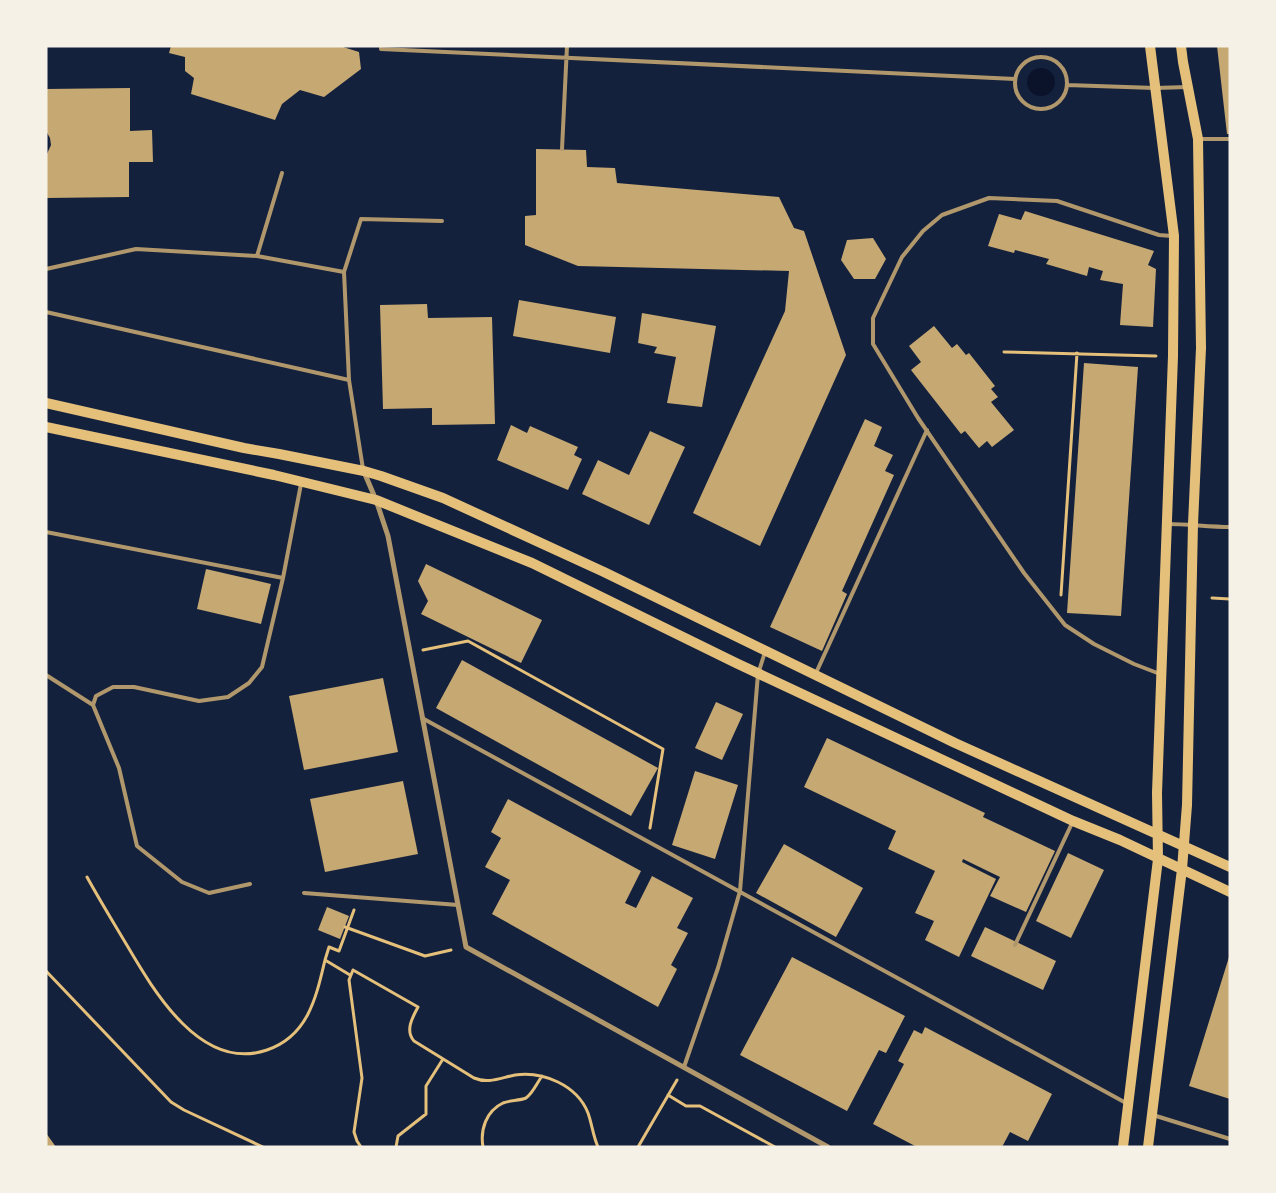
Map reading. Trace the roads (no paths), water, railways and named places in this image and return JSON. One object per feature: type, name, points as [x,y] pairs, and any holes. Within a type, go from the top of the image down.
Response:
[{"type":"main road","points":[[1123,1147],[1158,859],[1156,833],[1174,356],[1174,236],[1150,46]]},
{"type":"main road","points":[[1148,1147],[1182,869],[1187,805],[1193,524],[1201,348],[1198,139],[1181,46]]},
{"type":"main road","points":[[46,403],[244,448],[364,471],[443,498],[604,572],[955,743],[1230,867]]},
{"type":"main road","points":[[46,427],[376,500],[532,563],[758,674],[1072,821],[1120,840],[1230,892]]},
{"type":"street","points":[[364,471],[388,536],[466,947],[828,1147]]},
{"type":"lane","points":[[381,46],[380,48],[1015,80]]},
{"type":"lane","points":[[562,149],[567,46]]},
{"type":"lane","points":[[1039,57],[1048,58],[1062,68],[1066,76],[1067,85],[1061,100],[1047,109],[1038,109],[1023,103],[1015,88],[1015,80],[1017,71],[1023,64],[1030,59],[1039,57]]},
{"type":"lane","points":[[1067,85],[1155,88],[1188,87]]},
{"type":"lane","points":[[1198,139],[1230,139]]},
{"type":"lane","points":[[257,256],[282,172]]},
{"type":"lane","points":[[1162,674],[1134,664],[1094,644],[1065,624],[1024,573],[894,380],[874,344],[873,318],[902,257],[923,231],[942,215],[989,198],[1057,201],[1159,235],[1174,236]]},
{"type":"lane","points":[[364,471],[349,380],[344,272],[361,219],[442,221]]},
{"type":"lane","points":[[46,269],[136,249],[257,256],[344,272]]},
{"type":"lane","points":[[46,312],[349,380]]},
{"type":"lane","points":[[815,676],[926,430]]},
{"type":"lane","points":[[93,705],[96,696],[113,687],[134,687],[199,701],[228,698],[249,683],[262,667],[283,578],[301,482]]},
{"type":"lane","points":[[1167,524],[1193,524],[1213,527],[1230,526]]},
{"type":"lane","points":[[46,532],[283,578]]},
{"type":"lane","points":[[684,1067],[718,968],[740,891],[758,674],[765,651]]},
{"type":"lane","points":[[46,675],[93,705],[119,768],[137,846],[182,882],[208,893],[250,884]]},
{"type":"lane","points":[[422,718],[1128,1104]]},
{"type":"lane","points":[[1016,945],[1072,821]]},
{"type":"lane","points":[[304,893],[458,905]]},
{"type":"lane","points":[[1152,1114],[1230,1139]]},
{"type":"water","points":[[1041,68],[1051,72],[1055,82],[1051,92],[1041,96],[1031,92],[1027,82],[1031,72]]}]
